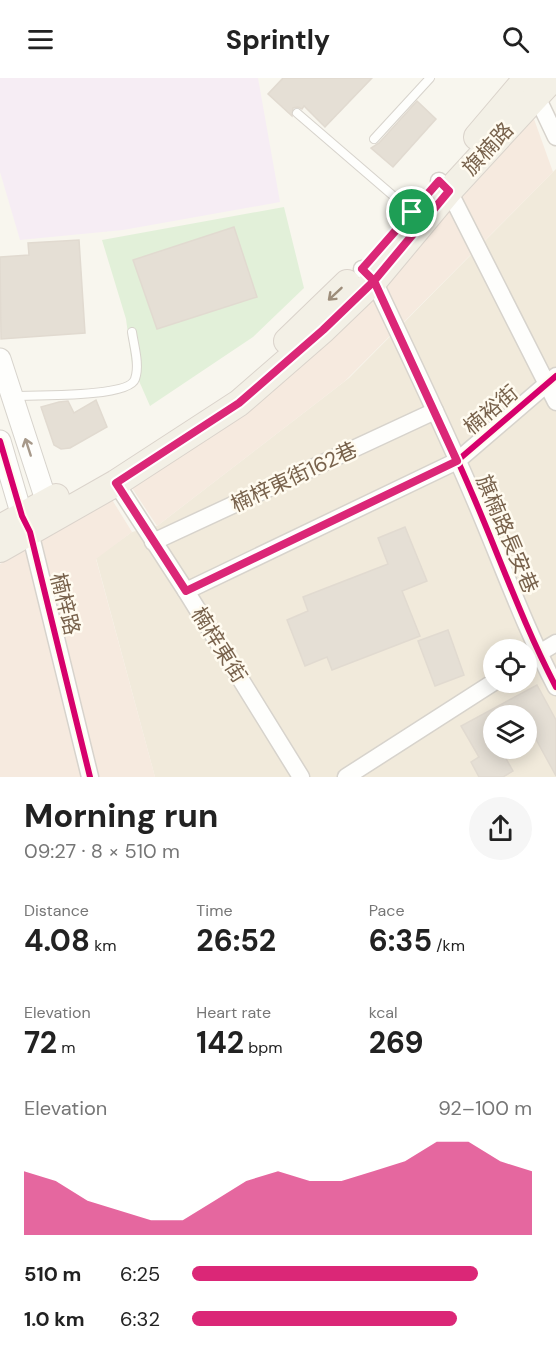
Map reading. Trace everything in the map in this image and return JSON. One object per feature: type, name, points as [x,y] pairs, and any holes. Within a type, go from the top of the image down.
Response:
[{"type":"main road","name":"旗楠路","points":[[17,525],[116,483],[239,403],[323,330],[532,82]]},
{"type":"main road","name":"旗楠路","points":[[0,549],[17,525],[46,503],[181,425],[263,364],[368,275],[412,212],[444,186]]},
{"type":"street","points":[[532,82],[556,137]]},
{"type":"street","points":[[444,186],[552,380],[556,402]]},
{"type":"street","name":"旗楠路長安巷","points":[[368,275],[457,461],[526,639]]},
{"type":"street","points":[[0,359],[46,503]]},
{"type":"street","name":"楠裕街","points":[[186,591],[457,461],[552,380]]},
{"type":"street","name":"楠梓東街162巷","points":[[153,542],[435,411]]},
{"type":"street","name":"楠梓路","points":[[0,441],[17,525],[90,777]]},
{"type":"street","name":"楠梓東街","points":[[116,483],[301,777]]},
{"type":"street","points":[[537,655],[556,643]]},
{"type":"street","name":"旗楠路長安巷","points":[[537,662],[556,687]]},
{"type":"street","points":[[346,777],[483,689]]},
{"type":"lane","points":[[374,139],[430,78]]},
{"type":"lane","points":[[297,113],[412,212]]},
{"type":"lane","points":[[12,396],[102,392],[131,385],[135,380],[136,368],[132,332]]},
{"type":"shaded area","points":[[0,78],[258,78],[280,202],[123,230],[20,240],[0,172]]},
{"type":"shaded area","points":[[534,119],[553,172],[345,381],[157,526],[132,488],[246,408],[355,314]]},
{"type":"shaded area","points":[[556,169],[556,777],[155,777],[96,558],[132,532],[157,526],[349,378]]},
{"type":"shaded area","points":[[111,498],[132,532],[96,559],[155,777],[0,777],[0,564]]},
{"type":"green space","points":[[284,207],[304,288],[253,337],[150,406],[132,365],[126,319],[102,240]]},
{"type":"building","points":[[283,78],[372,78],[325,127],[304,106],[302,109],[293,108],[292,116],[268,94]]},
{"type":"building","points":[[417,101],[436,119],[393,167],[371,148],[379,143]]},
{"type":"building","points":[[234,227],[257,297],[157,329],[133,260]]},
{"type":"building","points":[[79,240],[85,333],[1,339],[0,257],[29,255],[28,243]]},
{"type":"building","points":[[96,400],[107,427],[70,448],[61,449],[54,445],[41,407],[68,401],[74,413]]},
{"type":"building","points":[[405,527],[427,581],[402,591],[420,636],[332,670],[327,657],[305,666],[287,620],[308,611],[303,597],[388,564],[378,538]]},
{"type":"building","points":[[448,630],[464,675],[435,686],[418,641]]},
{"type":"building","points":[[537,685],[556,720],[556,776],[537,741],[537,705],[500,705],[522,693],[537,693]]},
{"type":"building","points":[[483,714],[483,759],[506,759],[513,771],[503,777],[479,777],[471,762],[479,757],[461,726]]},
{"type":"cycle path","points":[[362,269],[374,281],[425,389],[474,498],[523,617],[556,687]]},
{"type":"cycle path","points":[[186,591],[457,461],[556,376]]},
{"type":"cycle path","points":[[0,441],[22,516],[30,532],[90,777]]},
{"type":"route","points":[[412,212],[362,269],[374,281],[323,330],[239,403],[116,483],[186,591],[457,461],[374,281],[449,191],[439,181],[412,212]]}]
